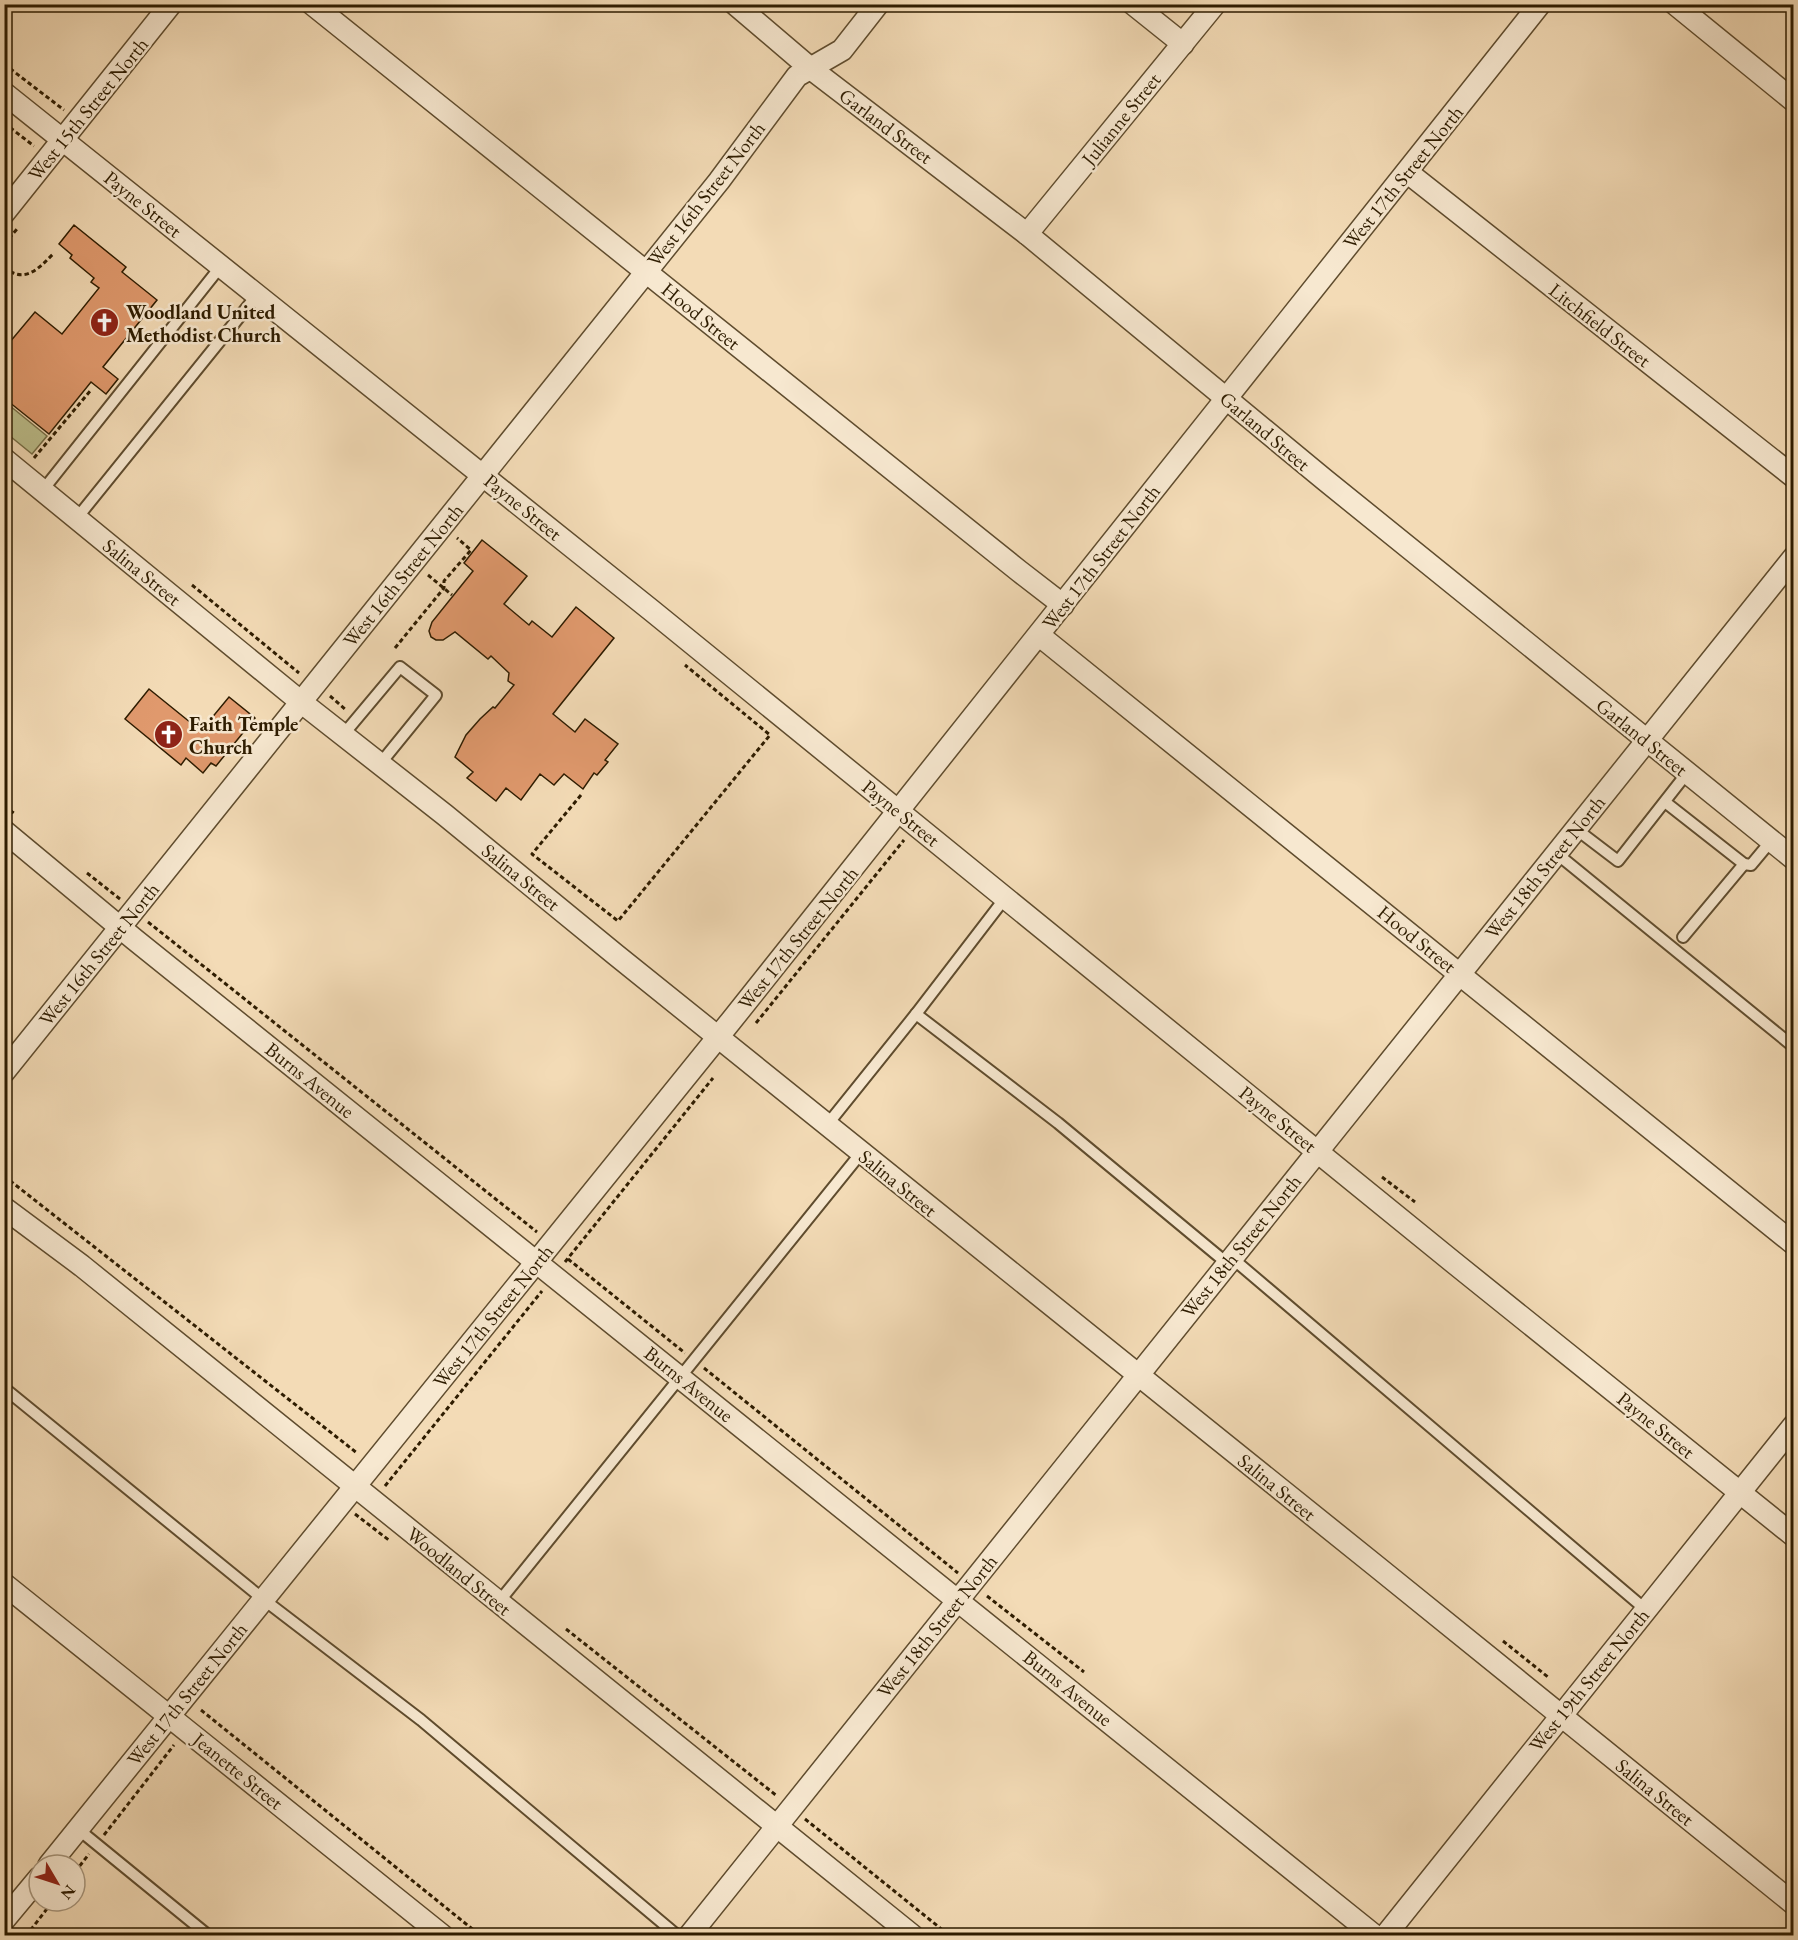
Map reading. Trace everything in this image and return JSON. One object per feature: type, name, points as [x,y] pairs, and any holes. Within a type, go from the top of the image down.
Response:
[{"type":"street","name":"West 15th Street North","points":[[4,213],[171,4]]},
{"type":"street","name":"Hood Street","points":[[312,4],[1064,605]]},
{"type":"street","name":"Garland Street","points":[[735,4],[810,68],[1027,234],[1794,859]]},
{"type":"street","name":"West 16th Street North","points":[[4,1072],[719,181],[797,76],[842,50],[879,4]]},
{"type":"street","points":[[1133,4],[1183,44]]},
{"type":"street","name":"Julianne Street","points":[[1027,234],[1215,4]]},
{"type":"street","name":"West 17th Street North","points":[[59,1853],[78,1829],[178,1723],[263,1599],[537,1262],[544,1239],[718,1038],[1040,636],[1540,4]]},
{"type":"street","points":[[1675,4],[1794,100]]},
{"type":"street","name":"Payne Street","points":[[4,93],[483,476],[1794,1536]]},
{"type":"street","name":"Litchfield Street","points":[[1407,172],[1794,477]]},
{"type":"street","name":"Salina Street","points":[[4,459],[301,702],[445,814],[718,1038],[1794,1904]]},
{"type":"street","name":"West 18th Street North","points":[[689,1935],[1794,557]]},
{"type":"street","name":"Hood Street","points":[[1040,636],[1794,1244]]},
{"type":"street","name":"Burns Avenue","points":[[13,825],[120,927],[680,1377],[965,1592],[1375,1935]]},
{"type":"street","name":"Woodland Street","points":[[4,1208],[82,1266],[913,1935]]},
{"type":"street","name":"West 19th Street North","points":[[1385,1935],[1794,1425]]},
{"type":"street","name":"Jeanette Street","points":[[4,1584],[443,1935]]},
{"type":"street","points":[[4,1920],[27,1892]]},
{"type":"lane","points":[[43,490],[221,267]]},
{"type":"lane","points":[[77,518],[257,295]]},
{"type":"lane","points":[[343,735],[400,667],[436,695],[380,764]]},
{"type":"lane","points":[[1576,829],[1618,861],[1687,773]]},
{"type":"lane","points":[[1665,802],[1744,864],[1751,865],[1771,841]]},
{"type":"lane","points":[[1556,853],[1794,1047]]},
{"type":"lane","points":[[1683,937],[1744,864]]},
{"type":"lane","points":[[827,1125],[1005,898]]},
{"type":"lane","points":[[916,1014],[1058,1123],[1230,1261],[1646,1609]]},
{"type":"lane","points":[[498,1603],[861,1153]]},
{"type":"lane","points":[[4,1388],[263,1599],[421,1720],[678,1935]]},
{"type":"lane","points":[[78,1829],[209,1935]]},
{"type":"path","points":[[4,267],[10,272],[24,275],[36,272],[54,253]]},
{"type":"path","points":[[34,458],[91,390]]},
{"type":"path","points":[[395,648],[444,588],[444,581],[471,550],[450,533]]},
{"type":"path","points":[[426,573],[452,595]]},
{"type":"path","points":[[581,795],[532,854],[618,921],[770,735],[678,659]]},
{"type":"path","points":[[4,806],[13,825]]},
{"type":"path","points":[[82,869],[694,1360],[965,1592],[1084,1672]]},
{"type":"path","points":[[4,1176],[363,1457],[386,1486]]},
{"type":"path","points":[[544,1223],[544,1239]]},
{"type":"path","points":[[557,1622],[950,1935]]},
{"type":"path","points":[[87,1857],[193,1703],[481,1935]]},
{"type":"path","points":[[26,1935],[43,1913]]},
{"type":"green space","points":[[4,401],[47,436],[32,454],[5,432]]},
{"type":"building","name":"Woodland United Methodist Church","points":[[74,225],[126,267],[122,272],[157,300],[103,367],[118,379],[106,394],[91,382],[49,434],[4,398],[4,349],[35,312],[62,334],[99,288],[91,282],[94,278],[70,258],[72,255],[59,244]]},
{"type":"building","points":[[482,540],[527,576],[504,604],[529,625],[532,621],[552,637],[576,607],[614,638],[553,714],[575,732],[585,719],[618,744],[605,760],[608,762],[597,775],[594,773],[583,789],[564,774],[554,785],[540,774],[521,800],[506,788],[496,801],[467,778],[473,772],[455,757],[466,735],[480,719],[493,707],[495,708],[514,685],[508,681],[509,673],[491,656],[488,659],[455,632],[443,640],[436,640],[431,637],[429,631],[432,622],[473,571],[464,563]]},
{"type":"building","name":"Faith Temple Church","points":[[149,689],[201,731],[229,697],[255,718],[216,766],[211,763],[203,773],[186,758],[181,765],[125,719]]},
{"type":"place","name":"Woodland United Methodist Church","points":[[105,323]]},
{"type":"place","name":"Faith Temple Church","points":[[168,735]]}]
